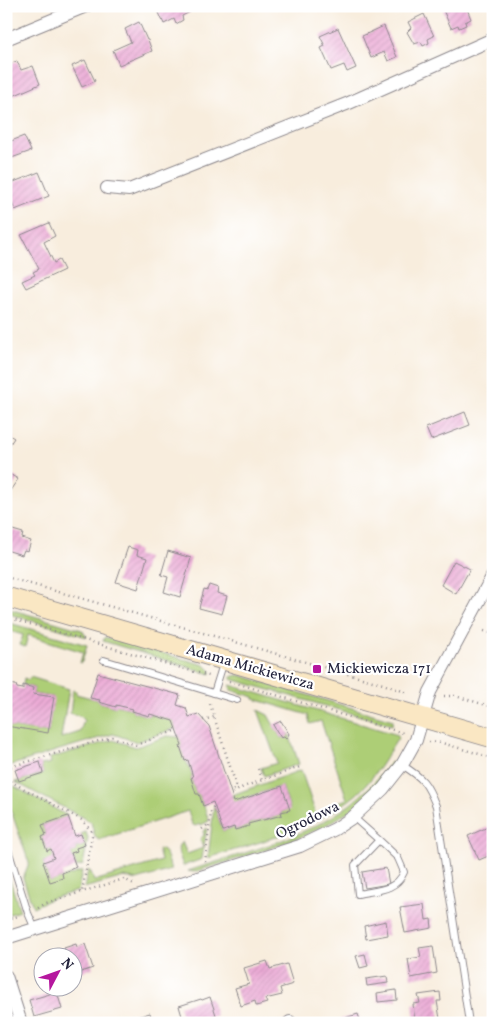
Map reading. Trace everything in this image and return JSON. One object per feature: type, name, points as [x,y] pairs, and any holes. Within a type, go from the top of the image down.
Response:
[{"type":"main road","name":"Adama Mickiewicza","points":[[6,597],[493,738]]},
{"type":"street","points":[[6,39],[86,6]]},
{"type":"street","points":[[107,188],[129,190],[349,103],[493,39]]},
{"type":"street","name":"Ogrodowa","points":[[6,938],[300,846],[354,817],[383,790],[402,765],[416,740],[430,692],[493,575]]},
{"type":"street","points":[[6,976],[21,1023]]},
{"type":"lane","points":[[104,660],[237,700]]},
{"type":"lane","points":[[214,693],[224,660]]},
{"type":"lane","points":[[402,765],[420,777],[430,790],[436,806],[469,1023]]},
{"type":"lane","points":[[354,817],[379,840],[398,858],[404,872],[397,884],[388,888],[358,894],[355,865],[379,840]]},
{"type":"lane","points":[[6,843],[28,913],[36,929]]},
{"type":"path","points":[[6,577],[383,684],[405,692],[402,700]]},
{"type":"path","points":[[6,617],[219,678],[401,733],[416,740],[442,743],[493,758]]},
{"type":"path","points":[[484,631],[493,634]]},
{"type":"path","points":[[206,690],[236,785],[232,794],[243,787],[300,767]]},
{"type":"path","points":[[203,720],[214,716]]},
{"type":"path","points":[[6,768],[112,737],[136,745],[177,730]]},
{"type":"path","points":[[258,769],[262,781]]},
{"type":"path","points":[[6,779],[82,820],[91,831],[92,836],[82,892]]},
{"type":"path","points":[[211,861],[205,863],[214,805]]},
{"type":"path","points":[[202,829],[210,823]]},
{"type":"path","points":[[6,919],[28,913],[46,903],[124,878],[134,884]]},
{"type":"green space","points":[[6,608],[82,630],[87,637],[6,613]]},
{"type":"green space","points":[[6,622],[87,645],[82,662],[80,663],[83,652],[28,635],[25,647],[20,645],[23,635],[6,630]]},
{"type":"green space","points":[[105,637],[205,665],[211,671],[211,674],[103,641]]},
{"type":"green space","points":[[239,675],[393,720],[392,725],[231,679],[231,677]]},
{"type":"green space","points":[[30,677],[69,689],[61,738],[80,732],[84,720],[82,717],[70,713],[73,690],[76,691],[76,694],[99,700],[99,702],[115,707],[116,705],[133,709],[133,712],[149,716],[150,714],[173,721],[176,728],[137,742],[113,734],[6,767],[6,726],[48,733],[53,697],[33,694],[34,688],[23,685],[24,678],[29,680]]},
{"type":"green space","points":[[230,685],[398,735],[398,738],[369,782],[341,806],[286,833],[208,858],[214,806],[223,831],[234,827],[235,830],[248,826],[248,824],[282,815],[281,812],[290,809],[282,786],[234,802],[232,795],[301,770],[316,815],[337,806],[336,803],[347,799],[321,721],[310,724],[308,715],[254,699],[254,697],[231,690]]},
{"type":"green space","points":[[258,710],[268,715],[281,738],[284,737],[286,739],[286,735],[289,734],[299,764],[264,776],[261,768],[277,763]]},
{"type":"green space","points":[[167,736],[180,737],[182,745],[180,746],[193,777],[191,778],[196,794],[199,794],[209,821],[201,825],[195,826],[192,824],[188,811],[99,840],[95,837],[91,822],[15,782],[43,774],[41,765],[51,763],[50,758],[113,740],[136,747]]},
{"type":"green space","points":[[393,762],[364,799],[322,827],[280,845],[194,872],[188,871],[278,842],[322,822],[342,811],[359,797]]},
{"type":"green space","points":[[6,782],[68,816],[42,825],[46,835],[42,837],[47,851],[51,849],[54,858],[43,862],[50,882],[82,871],[78,891],[53,898],[33,907],[23,878],[29,863],[6,796]]},
{"type":"green space","points":[[207,828],[202,859],[183,866],[178,847],[182,842],[187,854],[203,848],[200,839],[204,835],[203,831]]},
{"type":"green space","points":[[86,832],[88,838],[83,865],[76,867],[71,853],[77,851],[76,848],[85,845],[81,834]]},
{"type":"green space","points":[[158,849],[166,854],[171,870],[137,880],[124,877],[84,888],[88,870],[91,872],[94,881],[161,861]]},
{"type":"green space","points":[[6,868],[20,911],[6,915]]},
{"type":"building","points":[[156,6],[187,6],[190,12],[182,16],[183,20],[176,24],[174,19],[164,24]]},
{"type":"building","points":[[451,6],[466,6],[471,19],[465,22],[466,25],[459,28],[458,25],[451,28],[443,10]]},
{"type":"building","points":[[424,14],[434,36],[428,39],[429,43],[423,46],[421,42],[414,44],[407,32],[411,28],[408,22]]},
{"type":"building","points":[[139,22],[152,51],[119,65],[113,50],[131,42],[125,29]]},
{"type":"building","points":[[384,26],[397,57],[388,61],[384,52],[371,58],[362,36]]},
{"type":"building","points":[[338,28],[356,68],[347,72],[344,65],[331,70],[321,48],[325,46],[320,36]]},
{"type":"building","points":[[85,60],[95,81],[82,87],[72,66]]},
{"type":"building","points":[[17,61],[21,70],[33,66],[40,84],[13,96],[6,81],[6,65]]},
{"type":"building","points":[[24,136],[31,151],[6,160],[6,143]]},
{"type":"building","points":[[39,172],[49,196],[15,210],[6,190],[6,185]]},
{"type":"building","points":[[49,223],[55,236],[44,242],[54,263],[59,260],[64,270],[26,288],[22,281],[35,275],[33,272],[39,269],[21,235]]},
{"type":"building","points":[[465,412],[470,425],[431,440],[426,428]]},
{"type":"building","points":[[6,433],[14,438],[6,450]]},
{"type":"building","points":[[6,472],[18,479],[7,495],[6,494]]},
{"type":"building","points":[[6,528],[23,533],[22,538],[31,541],[28,551],[24,550],[22,555],[6,550]]},
{"type":"building","points":[[128,547],[138,550],[137,555],[147,558],[138,589],[116,582]]},
{"type":"building","points":[[168,551],[191,558],[180,597],[164,592],[168,577],[161,575]]},
{"type":"building","points":[[454,561],[470,569],[456,594],[441,585]]},
{"type":"building","points":[[209,585],[218,588],[217,593],[227,596],[222,614],[199,608],[204,589],[207,590]]},
{"type":"building","points":[[98,673],[180,695],[177,705],[186,708],[189,717],[198,714],[209,726],[234,802],[282,786],[290,810],[281,812],[282,815],[248,824],[249,826],[235,830],[234,827],[223,831],[213,802],[203,806],[199,794],[196,794],[188,760],[185,761],[180,746],[182,745],[173,721],[132,711],[133,709],[116,705],[116,707],[90,698]]},
{"type":"building","points":[[6,684],[16,685],[17,688],[23,689],[23,685],[34,688],[33,694],[54,697],[48,733],[6,726]]},
{"type":"building","points":[[281,721],[289,734],[286,739],[284,737],[281,738],[273,725]]},
{"type":"building","points":[[40,762],[43,773],[19,781],[15,770]]},
{"type":"building","points":[[68,816],[75,836],[81,834],[85,845],[76,848],[77,851],[71,853],[76,867],[62,873],[63,878],[50,882],[43,862],[54,858],[51,849],[47,851],[42,837],[46,835],[42,825]]},
{"type":"building","points":[[490,826],[493,832],[493,854],[479,860],[468,836]]},
{"type":"building","points":[[386,868],[389,884],[365,888],[362,872]]},
{"type":"building","points":[[424,904],[426,920],[431,919],[432,928],[405,933],[400,907]]},
{"type":"building","points":[[386,921],[388,935],[366,939],[364,926]]},
{"type":"building","points":[[85,944],[93,968],[82,972],[82,946],[80,946]]},
{"type":"building","points":[[433,946],[437,973],[411,978],[408,959],[421,957],[419,948]]},
{"type":"building","points":[[365,954],[368,966],[360,968],[356,956]]},
{"type":"building","points":[[267,961],[270,969],[287,964],[293,984],[280,988],[282,995],[265,999],[267,1003],[256,1006],[255,1001],[241,1006],[235,988],[249,984],[244,968]]},
{"type":"building","points":[[387,976],[388,983],[367,986],[366,979]]},
{"type":"building","points":[[396,990],[397,1000],[378,1002],[377,993]]},
{"type":"building","points":[[440,992],[441,1001],[437,1001],[440,1019],[415,1022],[413,1004],[420,1003],[418,995]]},
{"type":"building","points":[[43,996],[58,996],[62,1009],[34,1017],[29,1000]]},
{"type":"building","points":[[210,997],[216,1015],[200,1023],[184,1023],[179,1006]]},
{"type":"building","points":[[150,1013],[153,1023],[131,1023],[130,1019]]},
{"type":"building","points":[[358,1014],[361,1023],[332,1023],[332,1022]]},
{"type":"place","name":"Mickiewicza 171","points":[[317,669]]}]
